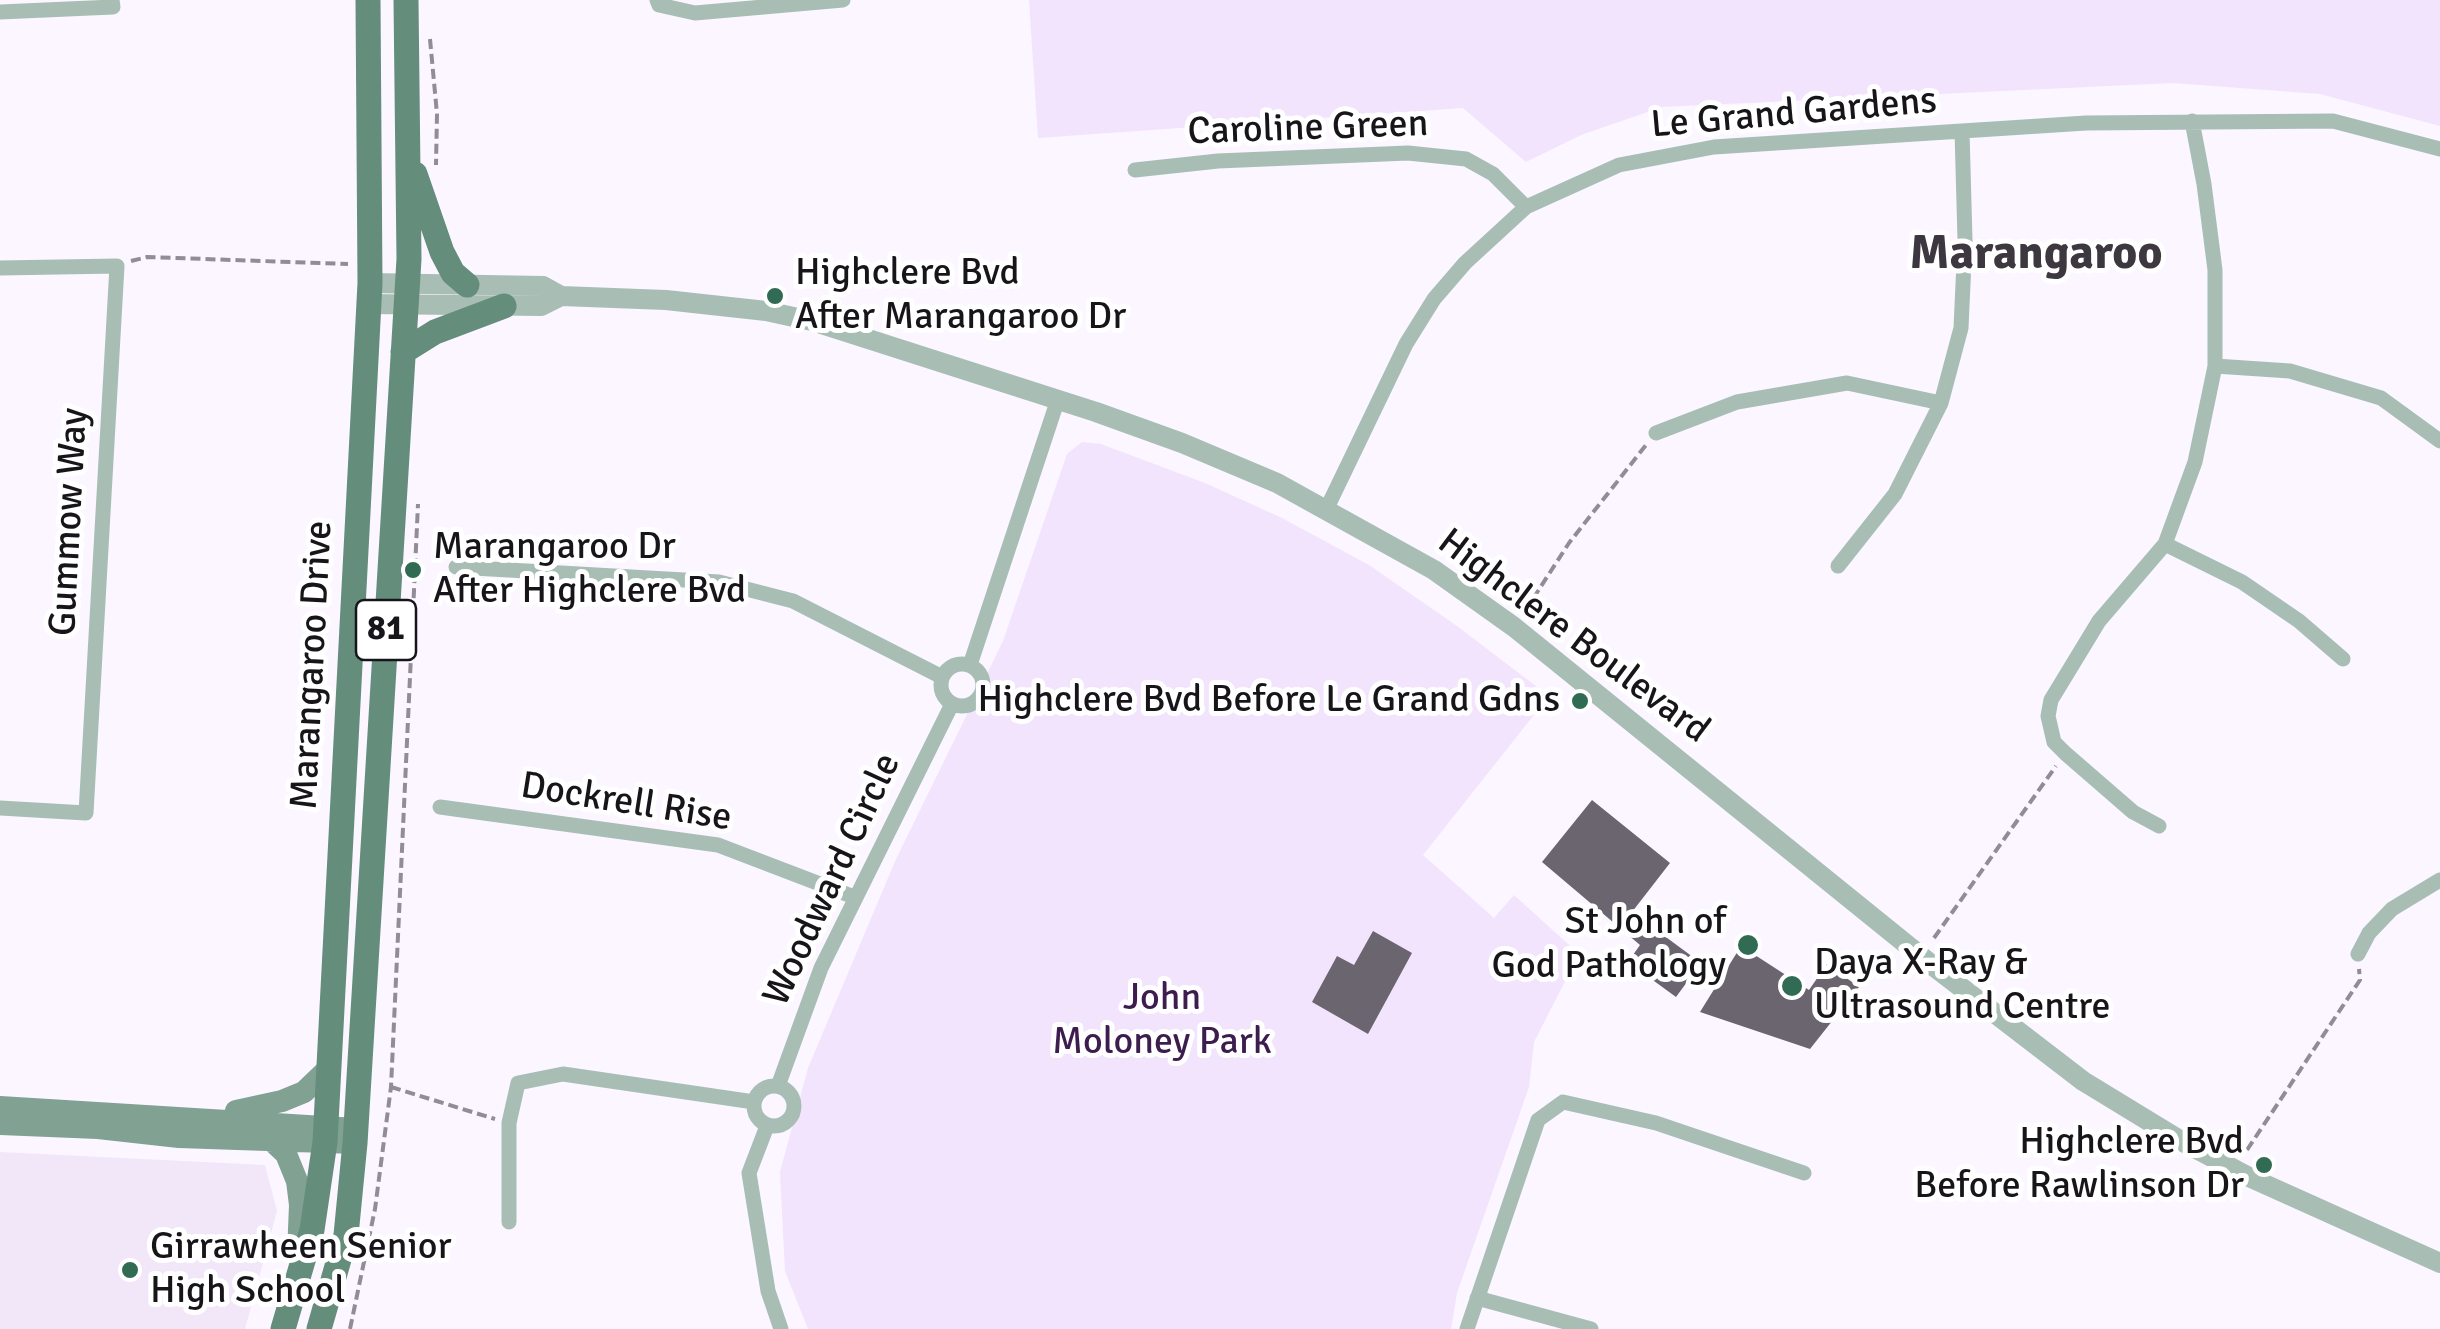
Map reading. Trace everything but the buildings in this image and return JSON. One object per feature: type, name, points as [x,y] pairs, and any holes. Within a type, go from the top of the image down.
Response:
[{"type":"main road","name":"Marangaroo Drive","points":[[283,1329],[312,1230],[326,1134],[370,294],[368,0]]},
{"type":"main road","name":"Marangaroo Drive","points":[[319,1329],[346,1235],[355,1136],[407,295],[410,160],[406,0]]},
{"type":"main road","points":[[410,160],[442,252],[452,273],[466,285]]},
{"type":"main road","points":[[403,352],[435,332],[504,306]]},
{"type":"main road","points":[[193,1118],[282,1101],[304,1092],[329,1068]]},
{"type":"main road","points":[[0,1107],[193,1118],[355,1136]]},
{"type":"main road","points":[[0,1124],[98,1128],[179,1137],[270,1139],[326,1134]]},
{"type":"main road","points":[[270,1139],[286,1154],[296,1181],[300,1226],[295,1288]]},
{"type":"street","points":[[0,12],[112,7],[112,0]]},
{"type":"street","points":[[658,2],[695,13],[843,0]]},
{"type":"street","points":[[2159,826],[2133,812],[2054,742],[2051,700],[2099,621],[2165,544],[2195,462],[2215,366],[2215,270],[2192,121]]},
{"type":"street","name":"Le Grand Gardens","points":[[1327,508],[1406,344],[1434,298],[1526,207],[1619,165],[1714,147],[2086,122],[2333,122],[2440,149]]},
{"type":"street","points":[[1838,566],[1895,494],[1941,403],[1961,328],[1965,240],[1962,131]]},
{"type":"street","name":"Caroline Green","points":[[1135,170],[1218,161],[1408,153],[1466,159],[1493,174],[1526,207]]},
{"type":"street","points":[[0,268],[117,266]]},
{"type":"street","name":"Gummow Way","points":[[0,808],[86,813],[117,266]]},
{"type":"street","name":"Highclere Boulevard","points":[[407,295],[466,285],[543,286],[561,296],[666,300],[766,311],[1058,399],[1234,463],[1327,508],[1434,570],[1514,628],[1947,977],[2083,1081],[2183,1142],[2252,1178],[2440,1263]]},
{"type":"street","name":"Highclere Boulevard","points":[[370,294],[504,306],[541,306],[561,296]]},
{"type":"street","points":[[2215,366],[2290,371],[2381,398],[2440,441]]},
{"type":"street","points":[[1656,434],[1737,402],[1847,383],[1941,403]]},
{"type":"street","name":"Woodward Circle","points":[[781,1329],[768,1291],[750,1173],[768,1126],[782,1125],[793,1114],[792,1096],[778,1086],[821,968],[854,897],[952,704],[968,706],[981,696],[982,678],[970,664],[1058,399]]},
{"type":"street","points":[[2165,544],[2242,582],[2299,621],[2343,659]]},
{"type":"street","points":[[456,567],[718,582],[793,602],[942,677]]},
{"type":"street","points":[[952,704],[942,692],[942,677],[953,666],[970,664]]},
{"type":"street","name":"Dockrell Rise","points":[[440,807],[718,845],[854,897]]},
{"type":"street","points":[[2358,954],[2370,933],[2392,909],[2440,880]]},
{"type":"street","points":[[509,1222],[509,1123],[518,1083],[562,1074],[754,1102]]},
{"type":"street","points":[[768,1126],[756,1117],[754,1102],[762,1090],[778,1086]]},
{"type":"street","points":[[1467,1329],[1538,1120],[1563,1102],[1656,1124],[1804,1173]]},
{"type":"street","points":[[1477,1298],[1591,1329]]},
{"type":"path","points":[[429,31],[436,176]]},
{"type":"path","points":[[117,266],[147,257],[348,264]]},
{"type":"path","points":[[1514,628],[1569,543],[1656,434]]},
{"type":"path","points":[[350,1329],[376,1209],[391,1087],[418,505]]},
{"type":"path","points":[[1934,938],[2065,753]]},
{"type":"path","points":[[2247,1150],[2360,980],[2358,954]]},
{"type":"path","points":[[391,1087],[509,1123]]},
{"type":"shaded area","name":"Girrawheen Senior High School","points":[[0,1152],[265,1165],[277,1211],[245,1329],[0,1329]]},
{"type":"green space","points":[[1029,0],[2440,0],[2440,126],[2320,94],[2173,83],[1662,107],[1581,135],[1526,162],[1463,108],[1038,138]]},
{"type":"green space","name":"John Moloney Park","points":[[1082,442],[1101,444],[1205,483],[1282,518],[1369,565],[1549,696],[1423,855],[1494,918],[1514,895],[1579,954],[1534,1042],[1529,1087],[1457,1293],[1451,1329],[808,1329],[785,1271],[780,1172],[808,1068],[896,859],[1003,641],[1067,454]]},
{"type":"place","name":"Highclere Bvd After Marangaroo Dr","points":[[775,296]]},
{"type":"place","name":"Marangaroo Dr After Highclere Bvd","points":[[413,570]]},
{"type":"place","name":"Highclere Bvd Before Le Grand Gdns","points":[[1580,701]]},
{"type":"place","name":"St John of God Pathology","points":[[1748,945]]},
{"type":"place","name":"Daya X-Ray & Ultrasound Centre","points":[[1792,986]]},
{"type":"place","name":"Highclere Bvd Before Rawlinson Dr","points":[[2264,1165]]},
{"type":"place","name":"Girrawheen Senior High School","points":[[130,1270]]},
{"type":"district","name":"Marangaroo","points":[[2036,255]]}]
